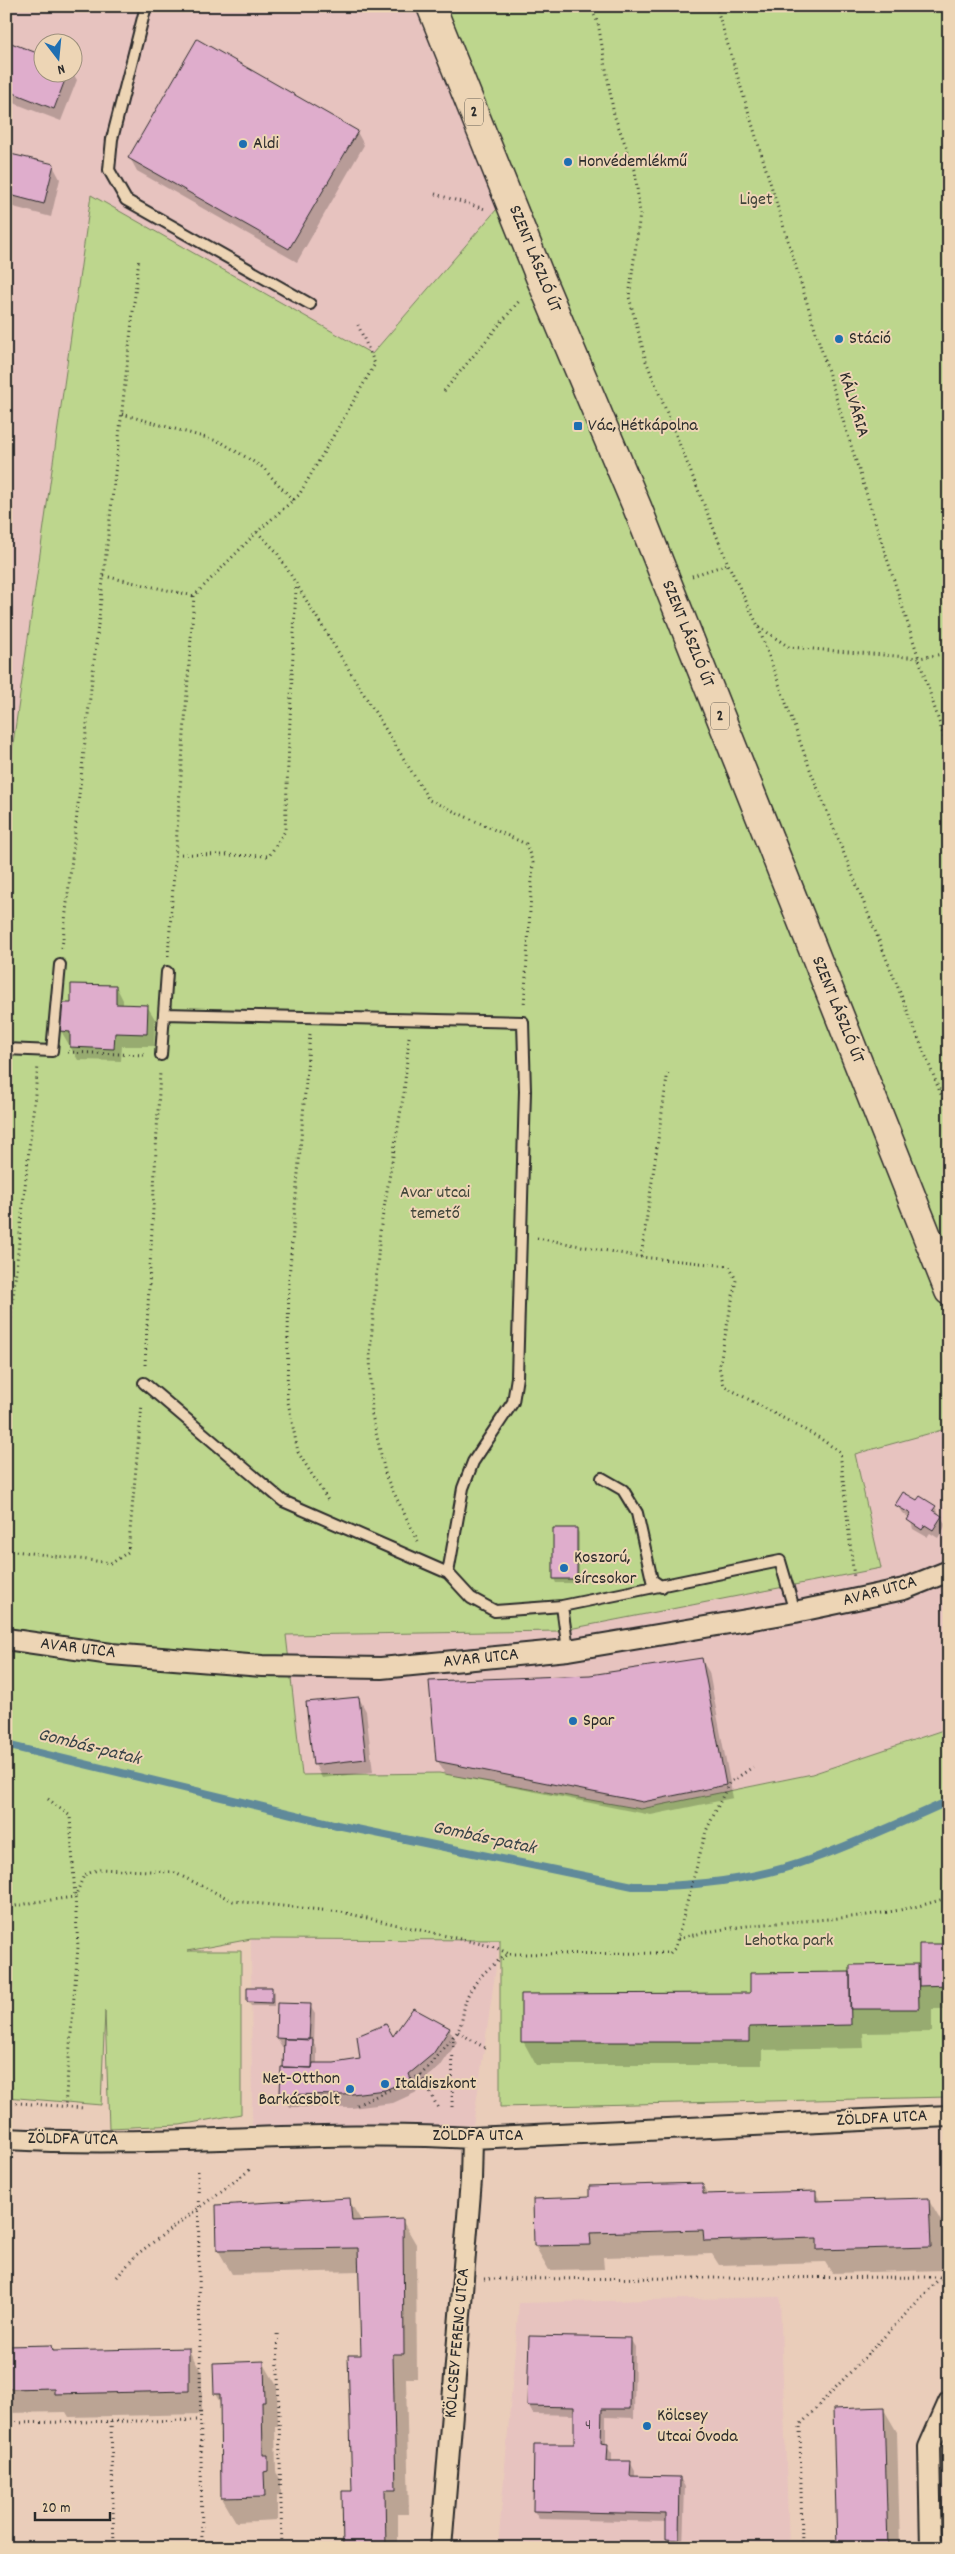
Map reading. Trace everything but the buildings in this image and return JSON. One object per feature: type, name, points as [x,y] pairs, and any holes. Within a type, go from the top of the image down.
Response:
[{"type":"main road","points":[[412,6],[444,40]]},
{"type":"main road","name":"SZENT LÁSZLÓ ÚT","points":[[431,6],[540,277],[668,585],[949,1291]]},
{"type":"street","name":"AVAR UTCA","points":[[6,1639],[111,1654],[262,1666],[381,1668],[568,1650],[795,1612],[904,1589],[949,1571]]},
{"type":"street","points":[[904,1589],[949,1586]]},
{"type":"street","name":"ZÖLDFA UTCA","points":[[6,2139],[199,2142],[412,2135],[472,2138],[949,2116]]},
{"type":"street","name":"KÖLCSEY FERENC UTCA","points":[[441,2548],[471,2180],[472,2138]]},
{"type":"street","points":[[931,2548],[929,2447],[949,2402]]},
{"type":"lane","points":[[146,6],[112,140],[109,170],[126,200],[310,304]]},
{"type":"lane","points":[[6,1049],[52,1051],[60,966]]},
{"type":"lane","points":[[161,1055],[167,972]]},
{"type":"lane","points":[[164,1014],[523,1022],[525,1091],[517,1377],[512,1402],[473,1462],[463,1488],[448,1573]]},
{"type":"lane","points":[[144,1382],[283,1500],[448,1573],[471,1598],[495,1610],[562,1606],[662,1587],[780,1560],[795,1612]]},
{"type":"lane","points":[[602,1478],[623,1490],[637,1513],[644,1537],[646,1562],[652,1580],[662,1587]]},
{"type":"lane","points":[[562,1606],[568,1650]]},
{"type":"path","points":[[590,6],[598,23],[614,115],[635,170],[640,214],[629,297],[646,361],[728,564],[758,626],[812,772],[949,1114]]},
{"type":"path","name":"KÁLVÁRIA","points":[[717,7],[842,417],[949,753]]},
{"type":"path","points":[[436,194],[488,210],[510,200]]},
{"type":"path","points":[[60,966],[140,258]]},
{"type":"path","points":[[444,391],[540,277]]},
{"type":"path","points":[[167,972],[194,596],[256,532],[298,495],[375,364],[358,325]]},
{"type":"path","points":[[122,414],[221,442],[262,467],[292,500]]},
{"type":"path","points":[[256,532],[276,551],[429,800],[526,844],[534,863],[523,1022]]},
{"type":"path","points":[[668,585],[728,564]]},
{"type":"path","points":[[104,576],[194,596]]},
{"type":"path","points":[[176,854],[269,856],[285,831],[296,585]]},
{"type":"path","points":[[758,626],[789,648],[919,658],[949,653]]},
{"type":"path","points":[[312,1017],[289,1278],[287,1397],[298,1452],[343,1526]]},
{"type":"path","points":[[410,1020],[404,1092],[380,1231],[370,1363],[372,1415],[386,1477],[429,1564]]},
{"type":"path","points":[[6,1363],[40,1051]]},
{"type":"path","points":[[6,1550],[112,1564],[128,1552],[144,1382],[161,1055],[52,1051]]},
{"type":"path","points":[[641,1257],[668,1071]]},
{"type":"path","points":[[521,1236],[641,1257],[729,1266],[736,1280],[719,1367],[724,1386],[818,1437],[840,1452],[856,1599]]},
{"type":"path","points":[[75,1897],[84,1875],[100,1869],[173,1872],[233,1901],[341,1912],[487,1945],[509,1954],[658,1955],[670,1953],[675,1948],[678,1939],[706,1831],[729,1783],[753,1767]]},
{"type":"path","points":[[48,1799],[70,1816],[78,1947],[65,2107]]},
{"type":"path","points":[[6,1908],[75,1897]]},
{"type":"path","points":[[678,1939],[711,1929],[846,1919],[932,1903],[949,1897]]},
{"type":"path","points":[[357,2105],[421,2075],[458,2032],[468,1996],[492,1964],[509,1954]]},
{"type":"path","points":[[458,2032],[487,2049]]},
{"type":"path","points":[[452,2107],[453,2037]]},
{"type":"path","points":[[421,2075],[438,2108]]},
{"type":"path","points":[[6,2102],[85,2108]]},
{"type":"path","points":[[117,2277],[136,2255],[251,2169]]},
{"type":"path","points":[[198,2171],[202,2548]]},
{"type":"path","points":[[802,2548],[800,2425],[940,2277]]},
{"type":"path","points":[[463,2280],[949,2277]]},
{"type":"path","points":[[276,2329],[282,2548]]},
{"type":"path","points":[[9,2454],[7,2423],[200,2420]]},
{"type":"path","points":[[111,2422],[114,2548]]},
{"type":"path","points":[[674,2539],[674,2548]]},
{"type":"shaded area","points":[[6,6],[422,6],[503,202],[372,354],[91,196],[6,793]]},
{"type":"shaded area","points":[[949,1428],[949,1728],[812,1774],[641,1809],[439,1773],[302,1776],[286,1635],[559,1631],[881,1567],[855,1454]]},
{"type":"shaded area","points":[[251,1939],[500,1940],[473,2125],[252,2127]]},
{"type":"shaded area","name":"Kölcsey Utcai Óvoda","points":[[780,2297],[789,2548],[498,2548],[519,2303]]},
{"type":"green space","name":"Avar utcai temető","points":[[422,6],[949,6],[949,1428],[855,1454],[881,1568],[559,1631],[286,1635],[302,1775],[439,1773],[641,1809],[812,1774],[949,1728],[949,2097],[500,2107],[500,1940],[251,1939],[187,1951],[241,1951],[241,2114],[180,2125],[109,2128],[105,2011],[101,2105],[6,2097],[6,793],[91,195],[372,354],[503,202]]},
{"type":"waterway","name":"Gombás-patak","points":[[6,1745],[337,1825],[633,1886],[724,1881],[768,1872],[830,1852],[949,1801]]},
{"type":"place","name":"Aldi","points":[[243,144]]},
{"type":"place","name":"Honvédemlékmű","points":[[568,162]]},
{"type":"place","name":"Stáció","points":[[839,339]]},
{"type":"place","name":"Vác, Hétkápolna","points":[[578,426]]},
{"type":"place","name":"Koszorú, sírcsokor","points":[[564,1568]]},
{"type":"place","name":"Spar","points":[[573,1721]]},
{"type":"place","name":"Italdiszkont","points":[[385,2084]]},
{"type":"place","name":"Net-Otthon Barkácsbolt","points":[[350,2089]]},
{"type":"place","name":"Kölcsey Utcai Óvoda","points":[[647,2426]]},
{"type":"park label","name":"Liget","points":[[756,200]]},
{"type":"park label","name":"Lehotka park","points":[[789,1941]]}]
